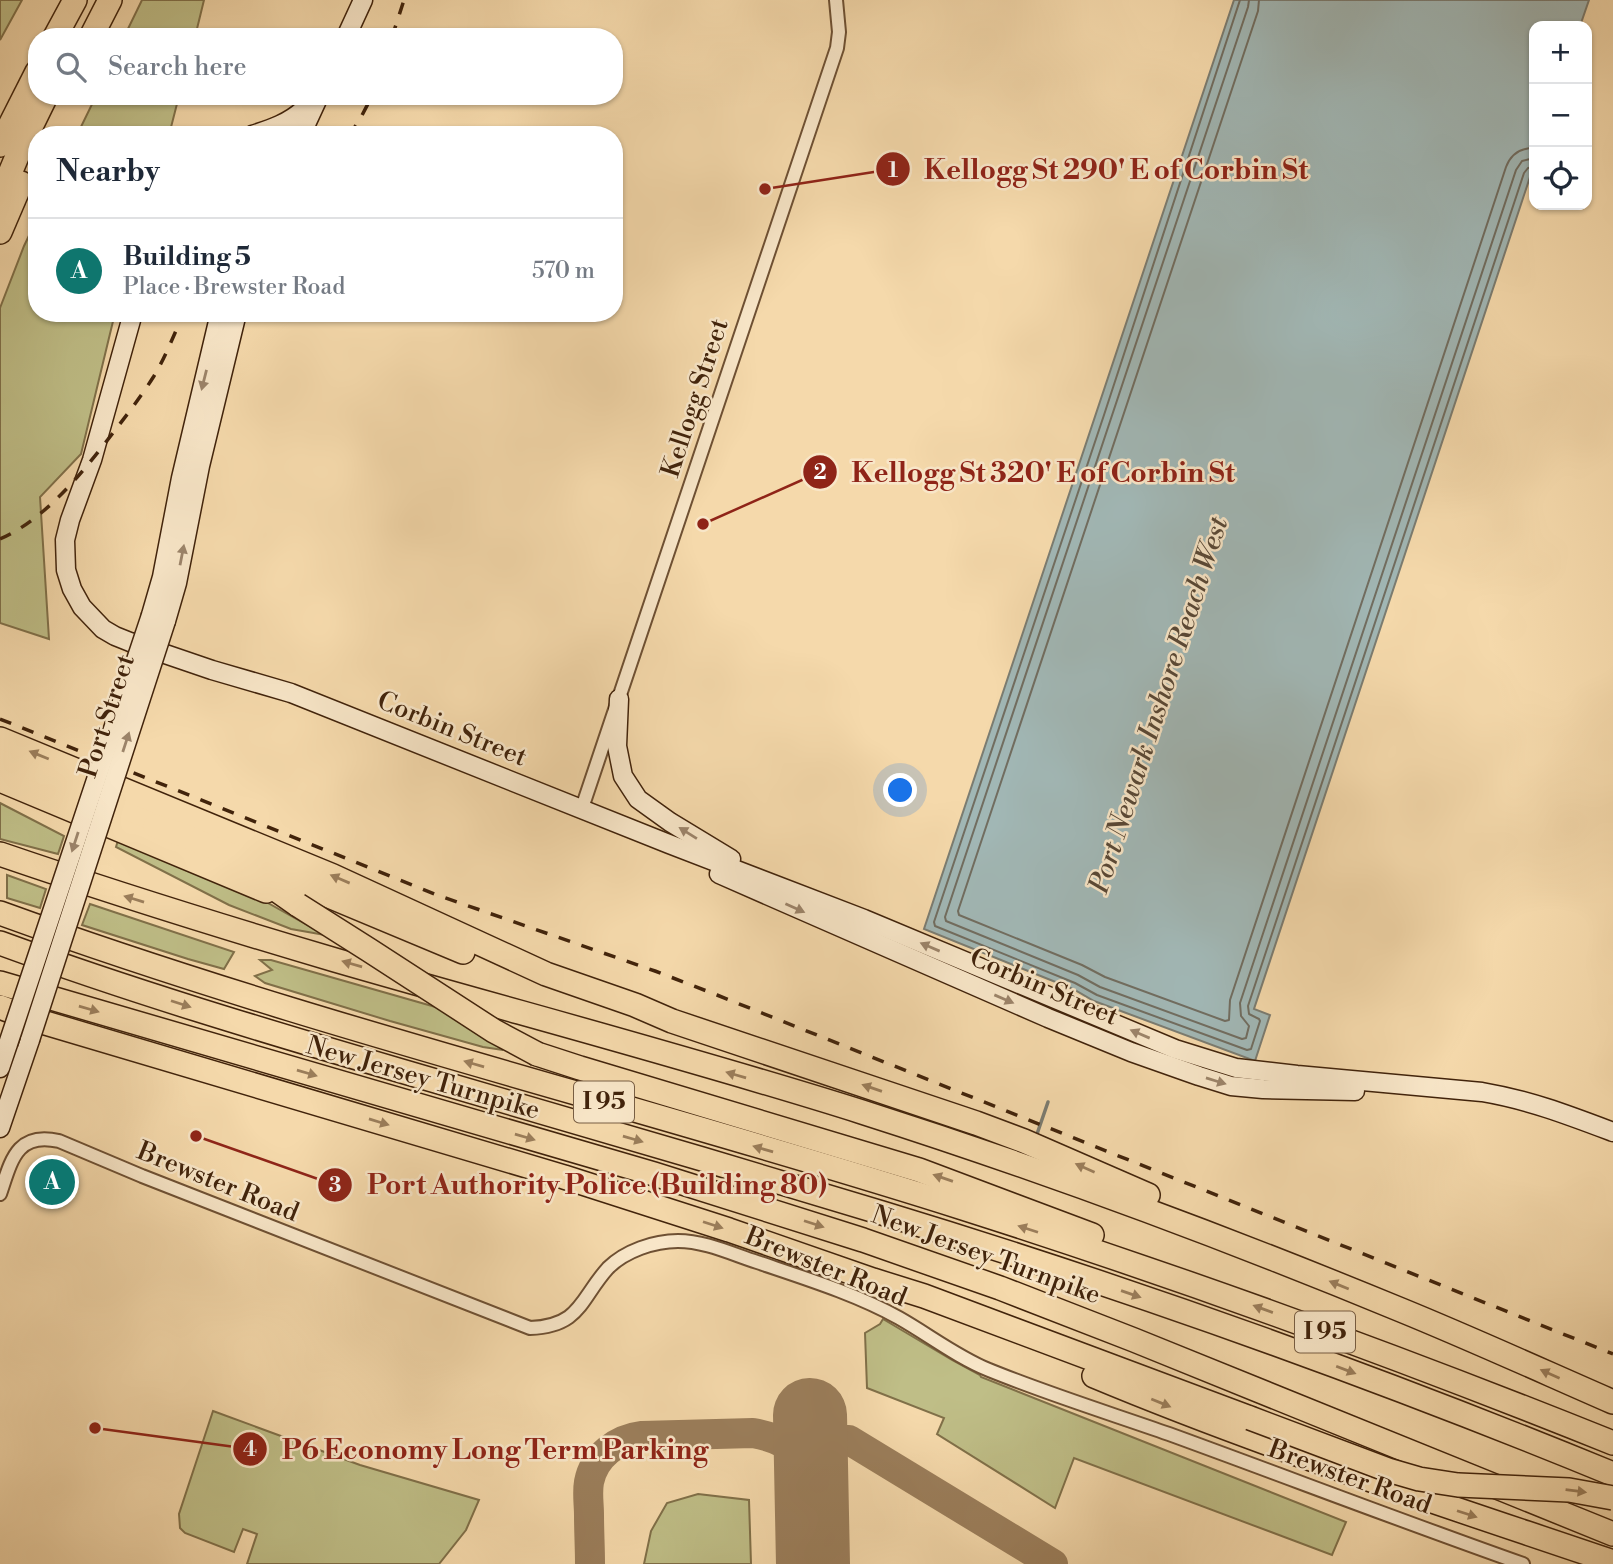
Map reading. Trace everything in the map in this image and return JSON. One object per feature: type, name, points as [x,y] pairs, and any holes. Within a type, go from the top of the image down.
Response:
[{"type":"highway","points":[[60,28],[75,0]]},
{"type":"highway","points":[[81,28],[95,0]]},
{"type":"highway","points":[[96,28],[110,0]]},
{"type":"highway","points":[[0,145],[28,90]]},
{"type":"highway","points":[[31,126],[42,105]]},
{"type":"highway","points":[[47,126],[57,105]]},
{"type":"highway","points":[[0,197],[28,133]]},
{"type":"highway","points":[[0,232],[28,169]]},
{"type":"highway","points":[[0,739],[333,876],[546,974],[673,1021],[1006,1134],[1151,1197],[1210,1234]]},
{"type":"highway","points":[[0,761],[155,826],[268,884],[494,1031],[537,1054],[898,1163],[959,1184],[1154,1259],[1209,1290]]},
{"type":"highway","points":[[0,780],[298,905]]},
{"type":"highway","points":[[155,826],[183,835],[514,972],[633,1012],[673,1021]]},
{"type":"highway","name":"I 95","points":[[0,854],[234,930],[835,1104],[1078,1185],[1402,1310],[1613,1402]]},
{"type":"highway","name":"New Jersey Turnpike","points":[[0,913],[81,943],[232,992],[949,1204],[1052,1237],[1209,1290],[1407,1362],[1613,1443]]},
{"type":"highway","name":"New Jersey Turnpike","points":[[0,943],[235,1022],[851,1203],[1024,1258],[1287,1349],[1505,1430],[1613,1474]]},
{"type":"highway","name":"New Jersey Turnpike","points":[[0,983],[665,1178],[863,1240],[1000,1288],[1134,1340],[1613,1534]]},
{"type":"highway","points":[[0,1007],[31,1029]]},
{"type":"highway","points":[[0,1014],[31,1029],[564,1177],[762,1241],[924,1296],[1372,1464],[1419,1479],[1458,1485],[1569,1490],[1613,1498]]},
{"type":"highway","points":[[873,1280],[921,1303],[1203,1420],[1446,1507],[1613,1562]]},
{"type":"main road","points":[[341,28],[353,0]]},
{"type":"main road","points":[[350,28],[363,0]]},
{"type":"main road","points":[[278,126],[293,118],[304,105]]},
{"type":"main road","points":[[296,126],[306,105]]},
{"type":"main road","points":[[305,126],[315,105]]},
{"type":"main road","name":"Corbin Street","points":[[130,322],[92,460],[67,530],[64,550],[66,570],[82,607],[103,629],[114,636],[212,670],[290,693],[864,919],[1209,1061],[1236,1068],[1508,1097],[1545,1107],[1613,1132]]},
{"type":"main road","name":"Port Street","points":[[0,1128],[159,618],[162,577],[181,478],[218,322]]},
{"type":"main road","name":"Port Street","points":[[0,1068],[159,618],[177,583],[200,466],[235,322]]},
{"type":"main road","points":[[619,699],[617,746],[623,776],[638,799],[670,822],[767,881]]},
{"type":"main road","name":"Corbin Street","points":[[669,844],[722,876],[790,906],[1048,1018],[1199,1076],[1231,1086],[1263,1090],[1372,1091],[1422,1087]]},
{"type":"street","name":"Kellogg Street","points":[[582,808],[837,48],[839,32],[836,0]]},
{"type":"street","name":"Brewster Road","points":[[0,1194],[17,1151],[37,1139],[59,1141],[530,1328],[540,1328],[568,1318],[578,1310],[610,1266],[621,1258],[657,1244],[693,1242],[776,1269],[876,1307],[985,1368],[1523,1564]]},
{"type":"shaded area","points":[[0,0],[22,0],[0,40]]},
{"type":"shaded area","points":[[142,0],[204,0],[197,28],[128,28]]},
{"type":"shaded area","points":[[92,105],[177,105],[171,126],[81,126]]},
{"type":"shaded area","points":[[28,238],[28,322],[113,322],[81,454],[40,497],[49,639],[0,623],[0,308]]},
{"type":"shaded area","points":[[0,803],[64,836],[58,854],[0,839]]},
{"type":"shaded area","points":[[119,837],[236,885],[325,935],[291,929],[229,905],[116,847]]},
{"type":"shaded area","points":[[7,875],[46,889],[40,908],[7,898]]},
{"type":"shaded area","points":[[90,904],[234,952],[224,969],[82,925]]},
{"type":"shaded area","points":[[260,960],[271,960],[446,1010],[503,1050],[390,1021],[265,983],[255,976],[272,970]]},
{"type":"shaded area","points":[[883,1319],[981,1377],[1346,1522],[1332,1555],[1074,1458],[1055,1508],[937,1434],[944,1418],[867,1388],[865,1333],[880,1324]]},
{"type":"shaded area","points":[[213,1411],[360,1465],[479,1500],[466,1530],[439,1564],[247,1564],[257,1534],[243,1529],[234,1552],[185,1533],[180,1528],[179,1514]]},
{"type":"shaded area","points":[[698,1494],[749,1500],[751,1564],[644,1564],[651,1531],[667,1503]]},
{"type":"water","name":"Port Newark Inshore Reach West","points":[[1234,0],[1589,0],[1582,21],[1529,21],[1529,180],[1254,1009],[1270,1015],[1255,1061],[1094,1001],[1073,989],[924,929]]},
{"type":"waterway","points":[[1037,1134],[1048,1102]]},
{"type":"taxiway","points":[[590,1564],[588,1490],[592,1473],[608,1450],[633,1438],[753,1433],[770,1437],[782,1442],[798,1456],[803,1466],[811,1507]]},
{"type":"taxiway","points":[[811,1462],[821,1445],[835,1440],[849,1440],[1053,1564]]},
{"type":"runway","points":[[810,1415],[813,1564]]},
{"type":"railway","points":[[395,28],[404,0]]},
{"type":"railway","points":[[355,126],[367,105]]},
{"type":"railway","points":[[0,539],[50,506],[92,460],[154,376],[180,322]]},
{"type":"railway","points":[[0,719],[437,895],[717,995],[1613,1354]]},
{"type":"place","name":"Kellogg St 290' E of Corbin St","points":[[765,189]]},
{"type":"place","name":"Kellogg St 320' E of Corbin St","points":[[703,524]]},
{"type":"place","name":"Port Authority Police (Building 80)","points":[[196,1136]]},
{"type":"place","name":"Building 5","points":[[52,1182]]},
{"type":"place","name":"P6 Economy Long Term Parking","points":[[95,1428]]}]
